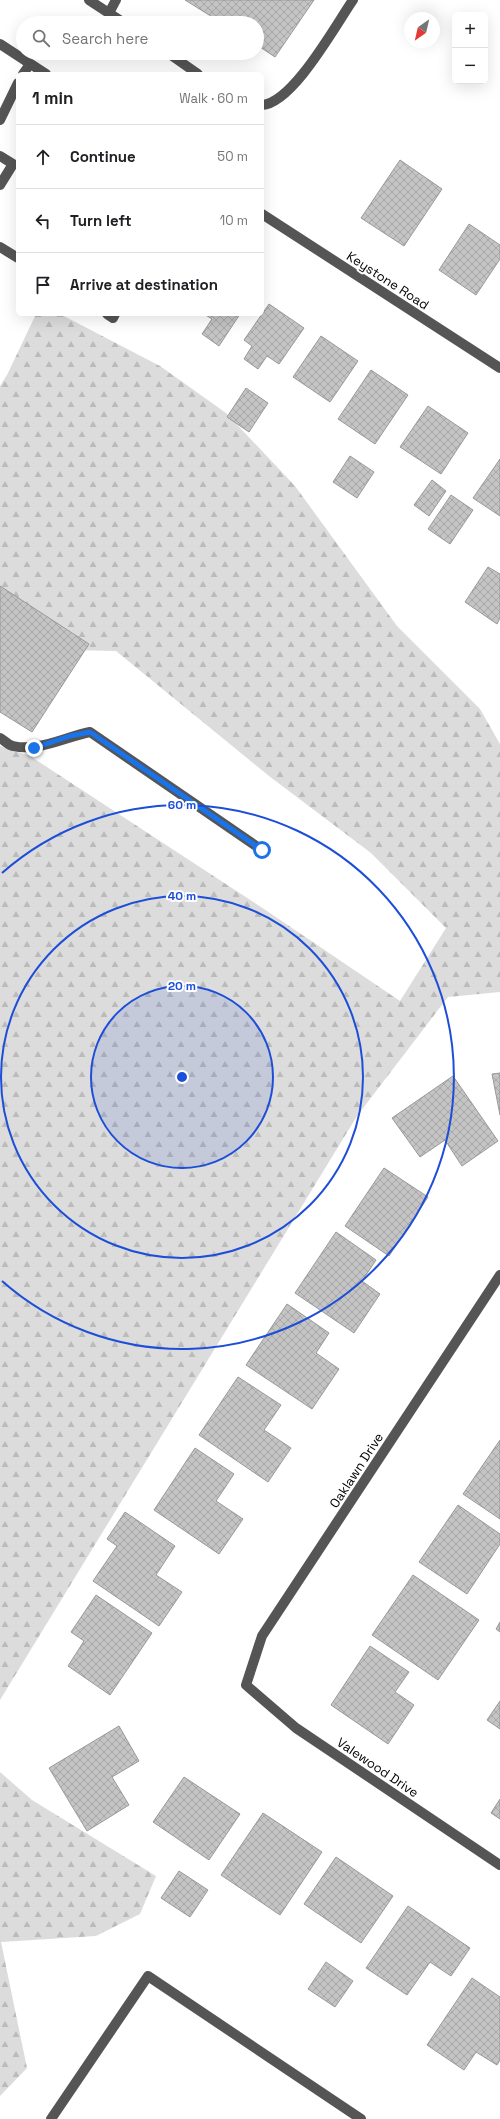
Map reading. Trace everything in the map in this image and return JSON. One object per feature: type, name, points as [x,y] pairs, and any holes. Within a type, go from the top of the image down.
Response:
[{"type":"street","points":[[89,0],[114,16]]},
{"type":"street","points":[[109,13],[116,0]]},
{"type":"street","points":[[264,104],[280,99],[293,87],[353,0]]},
{"type":"street","points":[[0,44],[16,55]]},
{"type":"street","points":[[24,60],[43,72]]},
{"type":"street","points":[[178,60],[195,72]]},
{"type":"street","points":[[24,72],[30,64]]},
{"type":"street","points":[[0,120],[16,87]]},
{"type":"street","points":[[0,156],[13,164],[0,185]]},
{"type":"street","name":"Keystone Road","points":[[264,215],[500,368]]},
{"type":"street","points":[[0,247],[16,257]]},
{"type":"street","points":[[0,738],[12,746],[34,748],[70,736],[90,732],[262,850]]},
{"type":"street","name":"Oaklawn Drive","points":[[246,1685],[262,1636],[500,1275]]},
{"type":"street","name":"Valewood Drive","points":[[246,1685],[296,1728],[500,1865]]},
{"type":"street","points":[[51,2119],[148,1976],[362,2119]]},
{"type":"green space","points":[[35,316],[64,316],[160,366],[226,413],[295,486],[397,626],[480,709],[500,744],[500,992],[448,997],[357,1116],[0,1700],[0,746],[30,756],[261,907],[400,1001],[446,928],[371,853],[269,776],[116,651],[22,649],[0,621],[0,386],[7,375]]},
{"type":"green space","points":[[0,1772],[32,1800],[156,1876],[140,1914],[96,1936],[1,1942],[27,2068],[0,2096]]},
{"type":"building","points":[[185,0],[314,0],[275,57],[264,50],[264,16],[211,16]]},
{"type":"building","points":[[400,160],[442,189],[404,246],[361,218]]},
{"type":"building","points":[[469,224],[500,245],[500,259],[476,295],[439,270]]},
{"type":"building","points":[[269,304],[304,328],[279,364],[267,356],[258,369],[244,359],[252,346],[244,340],[261,316],[264,316],[264,311]]},
{"type":"building","points":[[207,316],[239,316],[219,346],[202,334],[212,319]]},
{"type":"building","points":[[321,336],[358,361],[330,402],[293,377]]},
{"type":"building","points":[[371,370],[408,395],[375,444],[338,419]]},
{"type":"building","points":[[246,388],[268,403],[249,432],[227,417]]},
{"type":"building","points":[[428,406],[468,433],[441,474],[400,447]]},
{"type":"building","points":[[350,456],[374,472],[357,498],[333,482]]},
{"type":"building","points":[[500,459],[500,516],[473,498]]},
{"type":"building","points":[[432,480],[446,491],[429,516],[414,505]]},
{"type":"building","points":[[451,495],[473,510],[450,544],[428,529]]},
{"type":"building","points":[[488,567],[500,574],[500,618],[497,624],[465,602]]},
{"type":"building","points":[[0,586],[89,644],[32,732],[0,712]]},
{"type":"building","points":[[500,1073],[500,1115],[492,1074]]},
{"type":"building","points":[[453,1076],[498,1141],[462,1166],[445,1140],[420,1157],[392,1118]]},
{"type":"building","points":[[384,1168],[428,1197],[389,1256],[345,1226]]},
{"type":"building","points":[[336,1232],[376,1260],[362,1281],[380,1294],[354,1333],[295,1293]]},
{"type":"building","points":[[287,1304],[329,1333],[316,1353],[339,1369],[312,1409],[246,1365]]},
{"type":"building","points":[[238,1377],[281,1405],[264,1430],[291,1448],[268,1482],[199,1435]]},
{"type":"building","points":[[500,1440],[500,1519],[463,1494]]},
{"type":"building","points":[[195,1448],[234,1474],[216,1501],[243,1519],[219,1554],[154,1510]]},
{"type":"building","points":[[458,1505],[500,1534],[500,1544],[467,1594],[419,1562]]},
{"type":"building","points":[[125,1512],[175,1546],[156,1575],[182,1592],[159,1626],[93,1581],[117,1546],[107,1539]]},
{"type":"building","points":[[413,1575],[479,1620],[438,1680],[372,1635]]},
{"type":"building","points":[[96,1595],[152,1633],[110,1695],[68,1666],[84,1641],[71,1632]]},
{"type":"building","points":[[500,1622],[500,1632],[496,1629]]},
{"type":"building","points":[[370,1646],[409,1672],[395,1692],[414,1705],[388,1744],[331,1705]]},
{"type":"building","points":[[500,1701],[500,1729],[487,1720]]},
{"type":"building","points":[[119,1726],[139,1761],[112,1777],[129,1805],[87,1831],[49,1768]]},
{"type":"building","points":[[184,1777],[240,1814],[209,1860],[153,1822]]},
{"type":"building","points":[[500,1799],[500,1819],[491,1813]]},
{"type":"building","points":[[263,1813],[322,1852],[280,1915],[221,1875]]},
{"type":"building","points":[[336,1857],[393,1896],[361,1943],[304,1904]]},
{"type":"building","points":[[179,1871],[208,1890],[190,1917],[161,1898]]},
{"type":"building","points":[[408,1906],[470,1948],[451,1976],[430,1962],[407,1995],[366,1968]]},
{"type":"building","points":[[326,1962],[353,1981],[335,2007],[308,1989]]},
{"type":"building","points":[[472,1978],[500,1997],[500,2060],[497,2065],[476,2052],[464,2070],[427,2045]]},
{"type":"route","points":[[34,748],[70,736],[90,732],[262,850]]}]
